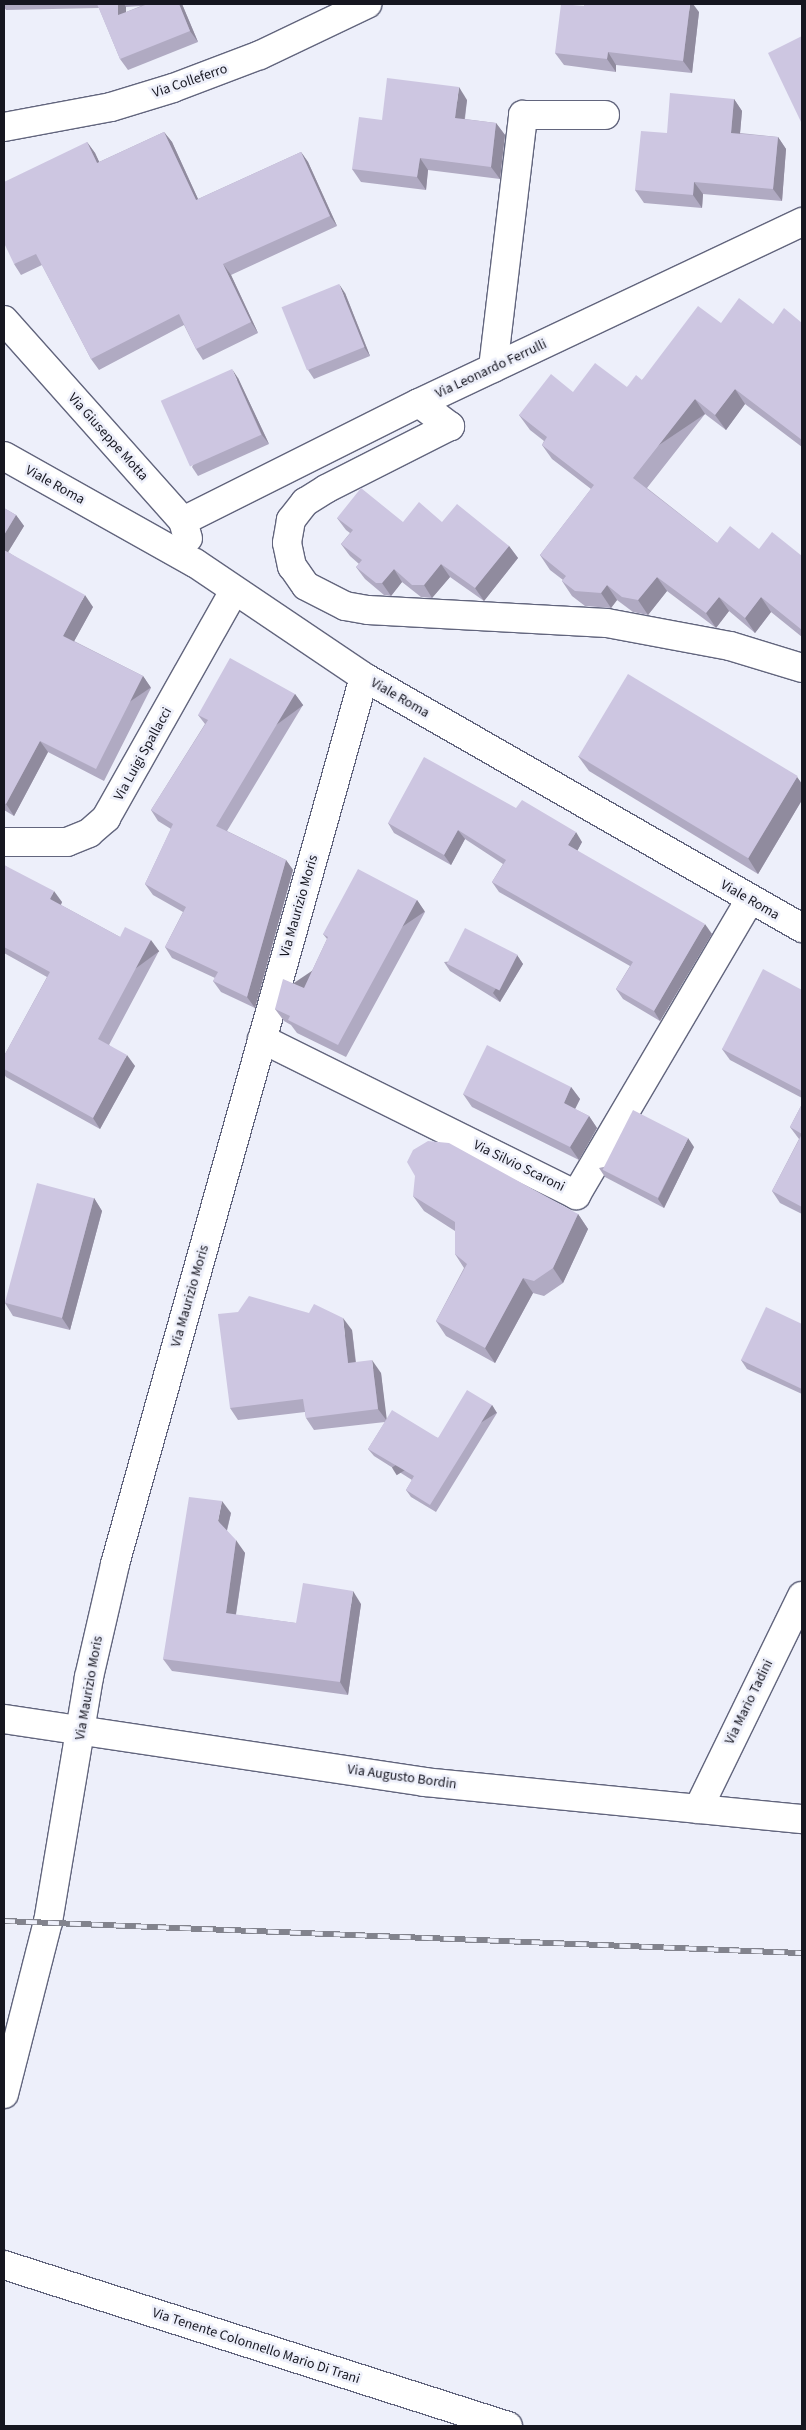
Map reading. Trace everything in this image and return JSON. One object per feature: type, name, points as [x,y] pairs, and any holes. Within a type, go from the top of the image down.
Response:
[{"type":"street","name":"Via Colleferro","points":[[4,127],[111,107],[180,85],[260,55],[367,4]]},
{"type":"street","points":[[493,368],[523,115],[605,114]]},
{"type":"street","name":"Via Leonardo Ferrulli","points":[[183,521],[419,403],[802,222]]},
{"type":"street","name":"Via Giuseppe Motta","points":[[4,320],[183,521],[195,563]]},
{"type":"street","points":[[419,403],[450,426],[326,489],[305,502],[291,520],[287,543],[292,566],[306,586],[344,606],[368,610],[607,623],[730,646],[802,668]]},
{"type":"street","name":"Viale Roma","points":[[4,456],[195,563],[233,593],[364,677],[750,900],[802,928]]},
{"type":"street","name":"Via Luigi Spallacci","points":[[4,842],[67,842],[89,833],[106,818],[233,593]]},
{"type":"street","name":"Via Maurizio Moris","points":[[4,2094],[48,1922],[81,1730],[114,1564],[364,677]]},
{"type":"street","name":"Via Silvio Scaroni","points":[[262,1039],[576,1195],[750,900]]},
{"type":"street","name":"Via Mario Tadini","points":[[698,1809],[802,1596]]},
{"type":"street","name":"Via Augusto Bordin","points":[[4,1719],[424,1782],[802,1819]]},
{"type":"street","name":"Via Tenente Colonnello Mario Di Trani","points":[[4,2265],[508,2426]]},
{"type":"building","points":[[97,4],[118,4],[118,15],[148,4],[179,4],[190,31],[120,59]]},
{"type":"building","points":[[561,4],[584,6],[584,4],[690,4],[683,61],[608,52],[607,59],[555,53]]},
{"type":"building","points":[[802,36],[802,124],[768,53]]},
{"type":"building","points":[[387,78],[459,87],[455,118],[496,123],[491,167],[420,158],[417,177],[352,169],[359,117],[382,120]]},
{"type":"building","points":[[670,93],[734,99],[731,133],[778,137],[773,189],[694,182],[693,195],[635,190],[641,131],[667,133]]},
{"type":"building","points":[[164,132],[196,200],[301,152],[330,216],[223,264],[251,322],[196,349],[179,314],[91,359],[36,254],[14,264],[4,243],[4,182],[87,142],[97,163]]},
{"type":"building","points":[[339,284],[364,347],[307,370],[282,307]]},
{"type":"building","points":[[739,298],[773,324],[784,308],[802,323],[802,440],[735,389],[715,415],[695,399],[633,478],[717,543],[730,526],[759,549],[772,532],[802,556],[802,630],[761,597],[745,618],[719,597],[706,613],[657,577],[638,600],[622,597],[607,585],[601,593],[575,591],[562,581],[566,576],[540,555],[594,485],[542,445],[547,437],[519,415],[551,374],[573,392],[595,363],[627,387],[636,375],[642,380],[698,306],[721,323]]},
{"type":"building","points":[[232,369],[261,435],[190,467],[161,401]]},
{"type":"building","points":[[361,488],[403,522],[419,502],[442,522],[457,504],[509,546],[475,588],[441,564],[424,585],[412,585],[394,569],[382,583],[376,583],[356,567],[362,560],[341,544],[353,530],[337,518]]},
{"type":"building","points":[[4,508],[16,515],[4,535]]},
{"type":"building","points":[[4,550],[85,595],[63,636],[143,676],[96,769],[40,741],[6,804],[4,803]]},
{"type":"building","points":[[230,658],[295,694],[216,826],[286,860],[247,997],[213,981],[218,972],[165,947],[186,907],[145,884],[173,824],[151,810],[208,720],[198,715]]},
{"type":"building","points":[[628,674],[798,776],[748,858],[579,756]]},
{"type":"building","points":[[424,757],[516,808],[522,800],[576,832],[568,845],[705,924],[654,1011],[616,989],[633,962],[492,882],[506,860],[458,830],[444,855],[388,823]]},
{"type":"building","points":[[4,865],[54,891],[50,899],[120,937],[125,927],[151,940],[98,1039],[127,1055],[93,1118],[4,1069],[4,1056],[50,972],[4,947]]},
{"type":"building","points":[[358,869],[417,900],[338,1045],[288,1020],[290,1016],[275,1009],[283,979],[304,988],[328,937],[323,934]]},
{"type":"building","points":[[465,928],[518,955],[499,990],[447,964]]},
{"type":"building","points":[[763,969],[802,990],[802,1091],[722,1049]]},
{"type":"building","points":[[487,1045],[571,1087],[564,1103],[589,1116],[570,1147],[463,1094]]},
{"type":"building","points":[[802,1104],[802,1134],[790,1127]]},
{"type":"building","points":[[633,1110],[688,1138],[658,1198],[603,1170]]},
{"type":"building","points":[[802,1134],[802,1207],[772,1191]]},
{"type":"building","points":[[428,1141],[449,1143],[578,1214],[553,1268],[534,1281],[523,1278],[485,1348],[436,1321],[467,1264],[455,1254],[455,1222],[413,1196],[415,1176],[407,1162],[413,1150]]},
{"type":"building","points":[[37,1183],[94,1198],[62,1318],[5,1303]]},
{"type":"building","points":[[249,1296],[309,1313],[314,1304],[343,1318],[348,1363],[372,1360],[378,1409],[306,1418],[303,1399],[230,1408],[218,1314],[238,1312]]},
{"type":"building","points":[[766,1307],[802,1324],[802,1389],[741,1360]]},
{"type":"building","points":[[467,1390],[492,1405],[430,1505],[406,1490],[414,1476],[368,1449],[392,1410],[438,1438]]},
{"type":"building","points":[[189,1497],[222,1501],[218,1521],[236,1540],[226,1613],[296,1623],[303,1583],[353,1591],[340,1682],[163,1659]]},
{"type":"railway","points":[[4,1921],[802,1953]]}]
